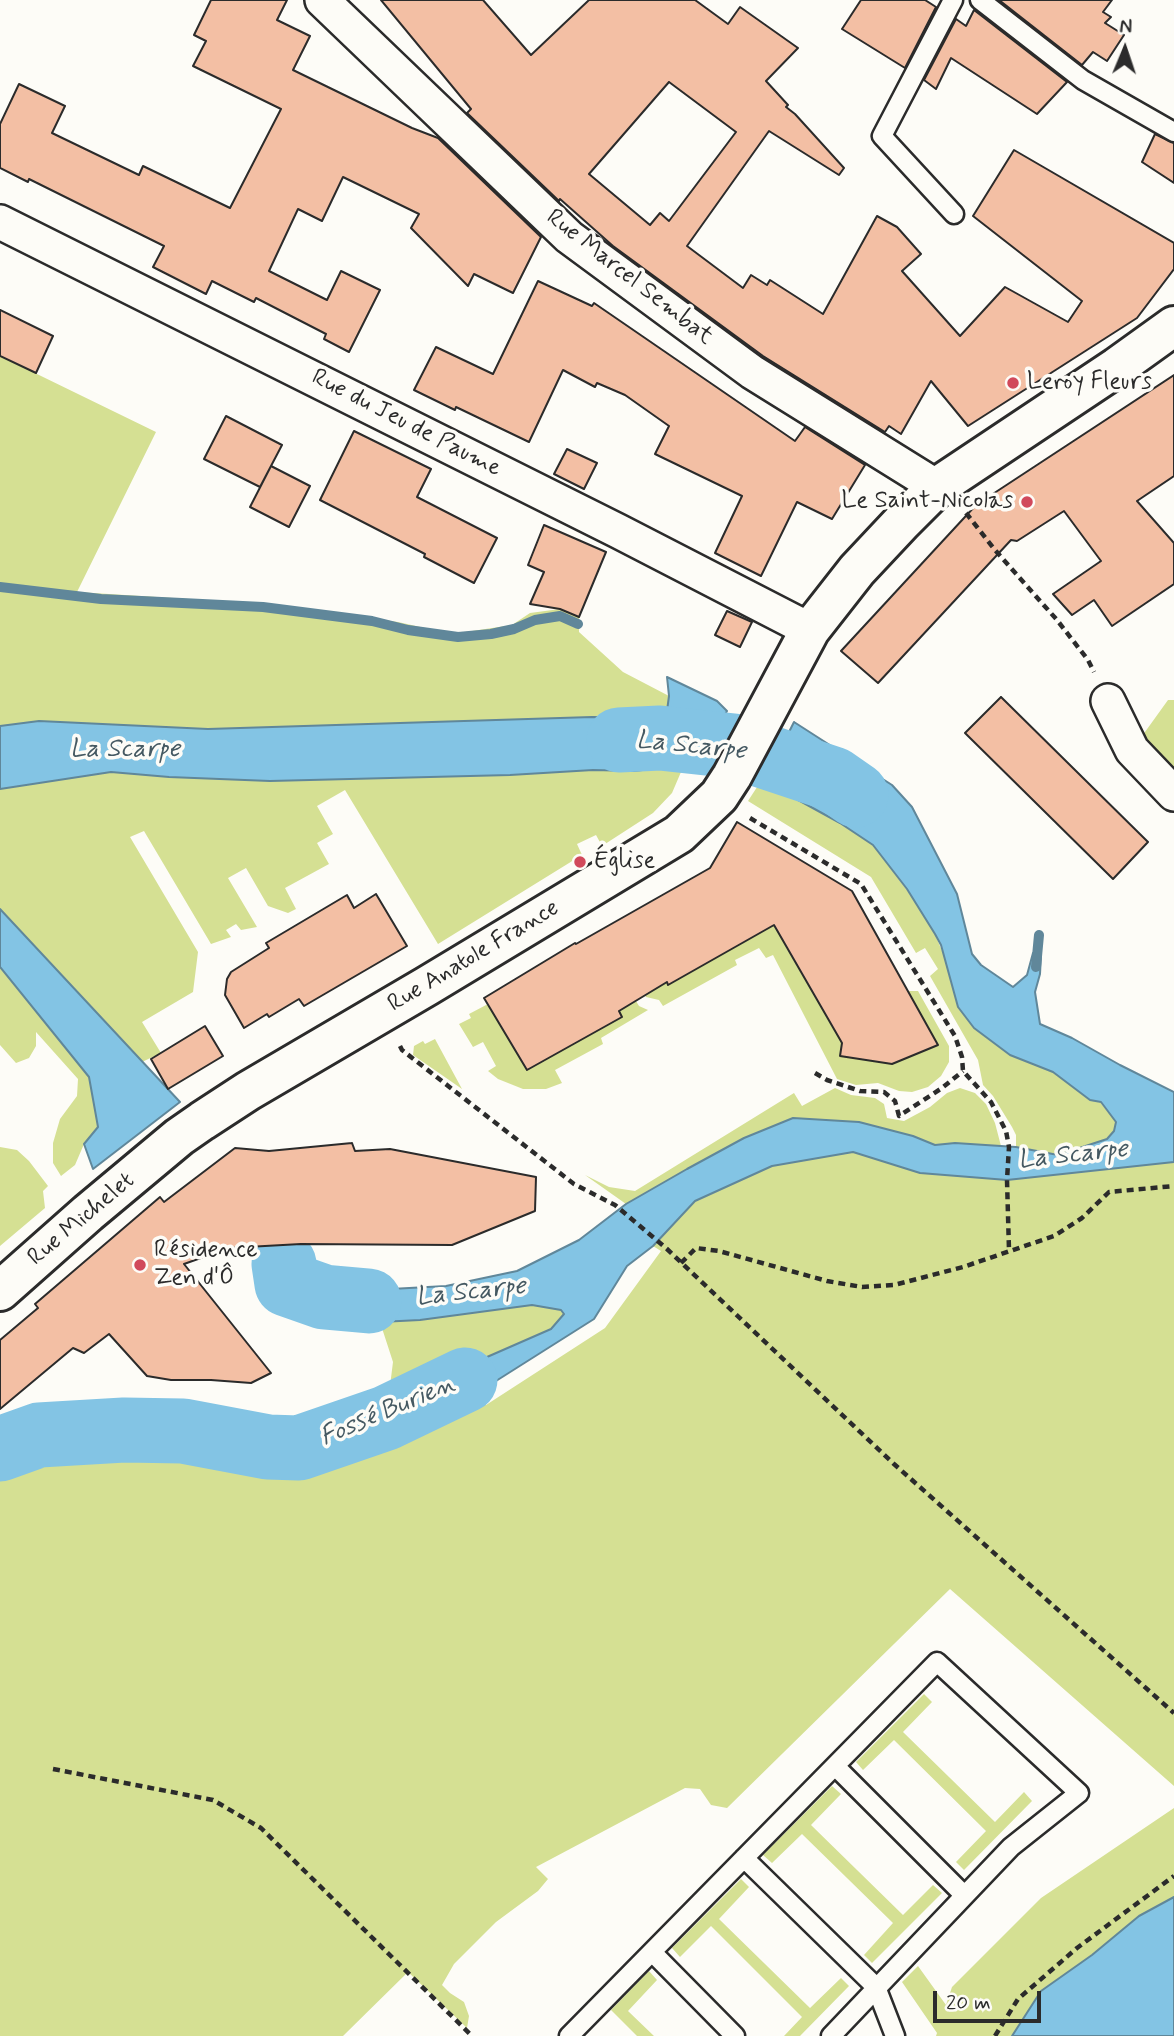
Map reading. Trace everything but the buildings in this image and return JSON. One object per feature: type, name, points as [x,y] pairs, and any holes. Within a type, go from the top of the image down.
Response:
[{"type":"main road","points":[[810,631],[857,570],[937,487],[1174,326]]},
{"type":"main road","name":"Rue Anatole France","points":[[165,1150],[202,1121],[248,1091],[679,834],[725,786],[810,631]]},
{"type":"main road","name":"Rue Michelet","points":[[0,1291],[88,1213],[165,1150]]},
{"type":"street","name":"Rue Marcel Sembat","points":[[322,0],[569,237],[752,372],[937,487]]},
{"type":"street","name":"Rue du Jeu de Paume","points":[[0,222],[618,531],[810,631]]},
{"type":"street","points":[[1108,701],[1132,750],[1174,793]]},
{"type":"lane","points":[[953,0],[882,136],[954,214]]},
{"type":"lane","points":[[980,0],[1083,80],[1174,132]]},
{"type":"lane","points":[[569,2036],[937,1662],[1079,1793],[1011,1847],[831,2036]]},
{"type":"lane","points":[[835,1766],[964,1895]]},
{"type":"lane","points":[[744,1857],[876,1987],[895,2036]]},
{"type":"lane","points":[[652,1952],[735,2036]]},
{"type":"path","points":[[937,487],[962,509],[1065,630],[1088,660],[1108,701]]},
{"type":"path","points":[[725,786],[740,812],[862,884],[955,1036],[963,1071],[991,1102],[1006,1131],[1009,1147],[1009,1250]]},
{"type":"path","points":[[382,1011],[402,1050],[574,1184],[615,1205],[681,1263],[894,1464],[1174,1713]]},
{"type":"path","points":[[815,1073],[860,1091],[884,1092],[895,1101],[899,1116],[963,1071]]},
{"type":"path","points":[[681,1263],[696,1248],[719,1251],[827,1281],[862,1287],[894,1285],[963,1267],[1054,1236],[1082,1218],[1109,1192],[1174,1186]]},
{"type":"path","points":[[53,1769],[213,1800],[261,1828],[472,2036]]},
{"type":"path","points":[[995,2036],[1018,1999],[1077,1948],[1174,1876]]},
{"type":"green space","points":[[0,356],[156,432],[77,592],[269,604],[398,622],[452,634],[512,625],[530,613],[560,609],[579,617],[579,632],[623,672],[669,696],[667,718],[592,717],[208,729],[39,721],[0,726]]},
{"type":"green space","points":[[1168,700],[1174,700],[1174,794],[1132,750]]},
{"type":"green space","points":[[684,765],[672,793],[653,813],[602,846],[596,835],[577,844],[582,855],[438,944],[345,790],[317,806],[333,834],[317,843],[329,864],[285,888],[296,909],[288,913],[268,906],[246,868],[228,878],[257,927],[241,930],[236,924],[226,930],[231,937],[211,944],[144,831],[130,837],[198,952],[193,992],[142,1022],[161,1053],[142,1062],[0,909],[0,789],[111,772],[169,777],[510,775],[593,770],[634,771]]},
{"type":"green space","points":[[759,784],[780,790],[840,823],[873,845],[907,890],[935,934],[974,1028],[1010,1054],[1054,1072],[1090,1100],[1100,1102],[1116,1122],[1114,1131],[1107,1139],[1058,1155],[1016,1147],[1016,1135],[1012,1127],[983,1085],[978,1060],[930,976],[938,969],[925,948],[916,953],[871,877],[748,801]]},
{"type":"green space","points":[[763,915],[801,939],[786,947],[842,1043],[840,1056],[886,1063],[938,1045],[908,991],[918,991],[949,1046],[949,1062],[941,1076],[928,1087],[912,1092],[899,1091],[878,1083],[856,1085],[837,1079],[773,955],[766,958],[759,948],[735,960],[737,965],[663,1006],[659,1000],[646,997],[641,987],[662,974],[669,984],[743,943]]},
{"type":"green space","points":[[0,967],[89,1077],[98,1127],[84,1144],[75,1165],[61,1176],[53,1163],[53,1143],[60,1119],[77,1096],[78,1079],[36,1032],[36,1046],[29,1058],[16,1063],[0,1045]]},
{"type":"green space","points":[[636,1001],[639,1006],[648,1010],[601,1038],[603,1044],[555,1070],[562,1083],[546,1089],[523,1089],[498,1079],[488,1071],[496,1066],[483,1042],[473,1047],[459,1024],[471,1018],[469,1014],[488,1004],[527,1070],[621,1017],[618,1011]]},
{"type":"green space","points":[[435,1039],[462,1089],[413,1055],[414,1046]]},
{"type":"green space","points":[[835,1088],[851,1095],[875,1098],[884,1104],[887,1118],[904,1121],[930,1107],[947,1093],[960,1088],[975,1093],[986,1104],[1001,1146],[955,1143],[935,1145],[913,1136],[793,1118],[744,1138],[626,1204],[585,1175],[609,1187],[635,1191],[794,1093],[802,1106]]},
{"type":"green space","points":[[0,1147],[17,1150],[48,1186],[43,1191],[45,1208],[0,1246]]},
{"type":"green space","points":[[853,1152],[1007,1180],[1174,1162],[1174,1786],[950,1589],[727,1808],[711,1805],[700,1789],[685,1788],[536,1867],[548,1879],[538,1891],[496,1922],[454,1964],[442,1985],[464,2002],[469,2016],[467,2028],[408,1972],[343,2036],[0,2036],[0,1458],[35,1442],[142,1438],[275,1456],[332,1456],[388,1434],[430,1410],[477,1393],[486,1405],[605,1328],[661,1251],[653,1246],[695,1201],[772,1166]]},
{"type":"green space","points":[[532,1305],[561,1310],[564,1315],[551,1329],[471,1364],[386,1418],[393,1362],[380,1322],[420,1320]]},
{"type":"green space","points":[[924,1694],[932,1702],[903,1732],[995,1822],[1024,1792],[1032,1801],[964,1870],[956,1862],[986,1831],[894,1740],[863,1770],[856,1762]]},
{"type":"green space","points":[[832,1786],[841,1794],[811,1825],[903,1915],[933,1885],[942,1893],[872,1963],[864,1955],[893,1923],[802,1834],[772,1863],[763,1855]]},
{"type":"green space","points":[[1174,1808],[1174,1897],[1139,1916],[1092,1955],[1041,1991],[1012,2036],[936,2036],[937,2033],[902,1982],[918,1966],[946,2005],[952,1987],[1041,1898]]},
{"type":"green space","points":[[741,1879],[749,1887],[719,1919],[810,2008],[841,1978],[849,1986],[800,2036],[784,2036],[802,2017],[711,1926],[680,1957],[672,1948]]},
{"type":"green space","points":[[649,1971],[657,1980],[628,2011],[654,2036],[637,2036],[611,2010]]},
{"type":"water","points":[[667,677],[717,701],[727,711],[696,766],[634,771],[593,770],[510,775],[270,781],[111,772],[0,789],[0,726],[39,721],[208,729],[592,717],[666,718],[669,696]]},
{"type":"water","points":[[794,722],[892,785],[912,807],[957,894],[972,954],[981,965],[1013,987],[1027,975],[1033,953],[1041,955],[1035,992],[1040,1024],[1174,1092],[1174,1162],[1007,1180],[920,1173],[853,1152],[772,1166],[695,1201],[653,1246],[627,1266],[594,1319],[477,1393],[430,1410],[388,1434],[332,1456],[275,1456],[142,1438],[35,1442],[0,1458],[0,1441],[37,1429],[183,1431],[268,1447],[299,1448],[386,1418],[471,1364],[551,1329],[564,1314],[561,1310],[532,1305],[420,1320],[380,1322],[333,1319],[289,1308],[271,1296],[273,1278],[326,1281],[354,1291],[446,1286],[517,1271],[579,1240],[626,1204],[687,1169],[744,1138],[793,1118],[859,1122],[913,1136],[935,1145],[955,1143],[1016,1147],[1058,1155],[1107,1139],[1114,1131],[1116,1122],[1101,1102],[1090,1100],[1053,1072],[1010,1055],[974,1028],[958,1007],[941,945],[935,934],[907,889],[873,845],[840,823],[780,790],[759,784],[775,760]]},
{"type":"water","points":[[0,909],[180,1102],[93,1169],[84,1144],[98,1127],[89,1077],[0,967]]},
{"type":"water","points":[[1174,1897],[1174,2036],[1012,2036],[1041,1991],[1092,1955],[1139,1916]]},
{"type":"waterway","points":[[0,587],[101,599],[263,607],[372,621],[408,630],[458,637],[491,634],[514,629],[535,620],[560,616],[578,624]]},
{"type":"waterway","name":"La Scarpe","points":[[619,740],[660,738],[734,746],[833,779],[856,795]]},
{"type":"waterway","points":[[1036,967],[1039,935]]},
{"type":"waterway","name":"La Scarpe","points":[[284,1264],[287,1284],[324,1297],[369,1301]]},
{"type":"waterway","name":"Fossé Burien","points":[[0,1449],[39,1435],[124,1430],[183,1431],[268,1447],[299,1448],[386,1418],[465,1380]]},
{"type":"place","name":"Leroy Fleurs","points":[[1013,383]]},
{"type":"place","name":"Le Saint-Nicolas","points":[[1027,502]]},
{"type":"place","name":"Église","points":[[580,862]]},
{"type":"place","name":"Résidence Zen d'Ô","points":[[140,1265]]}]
